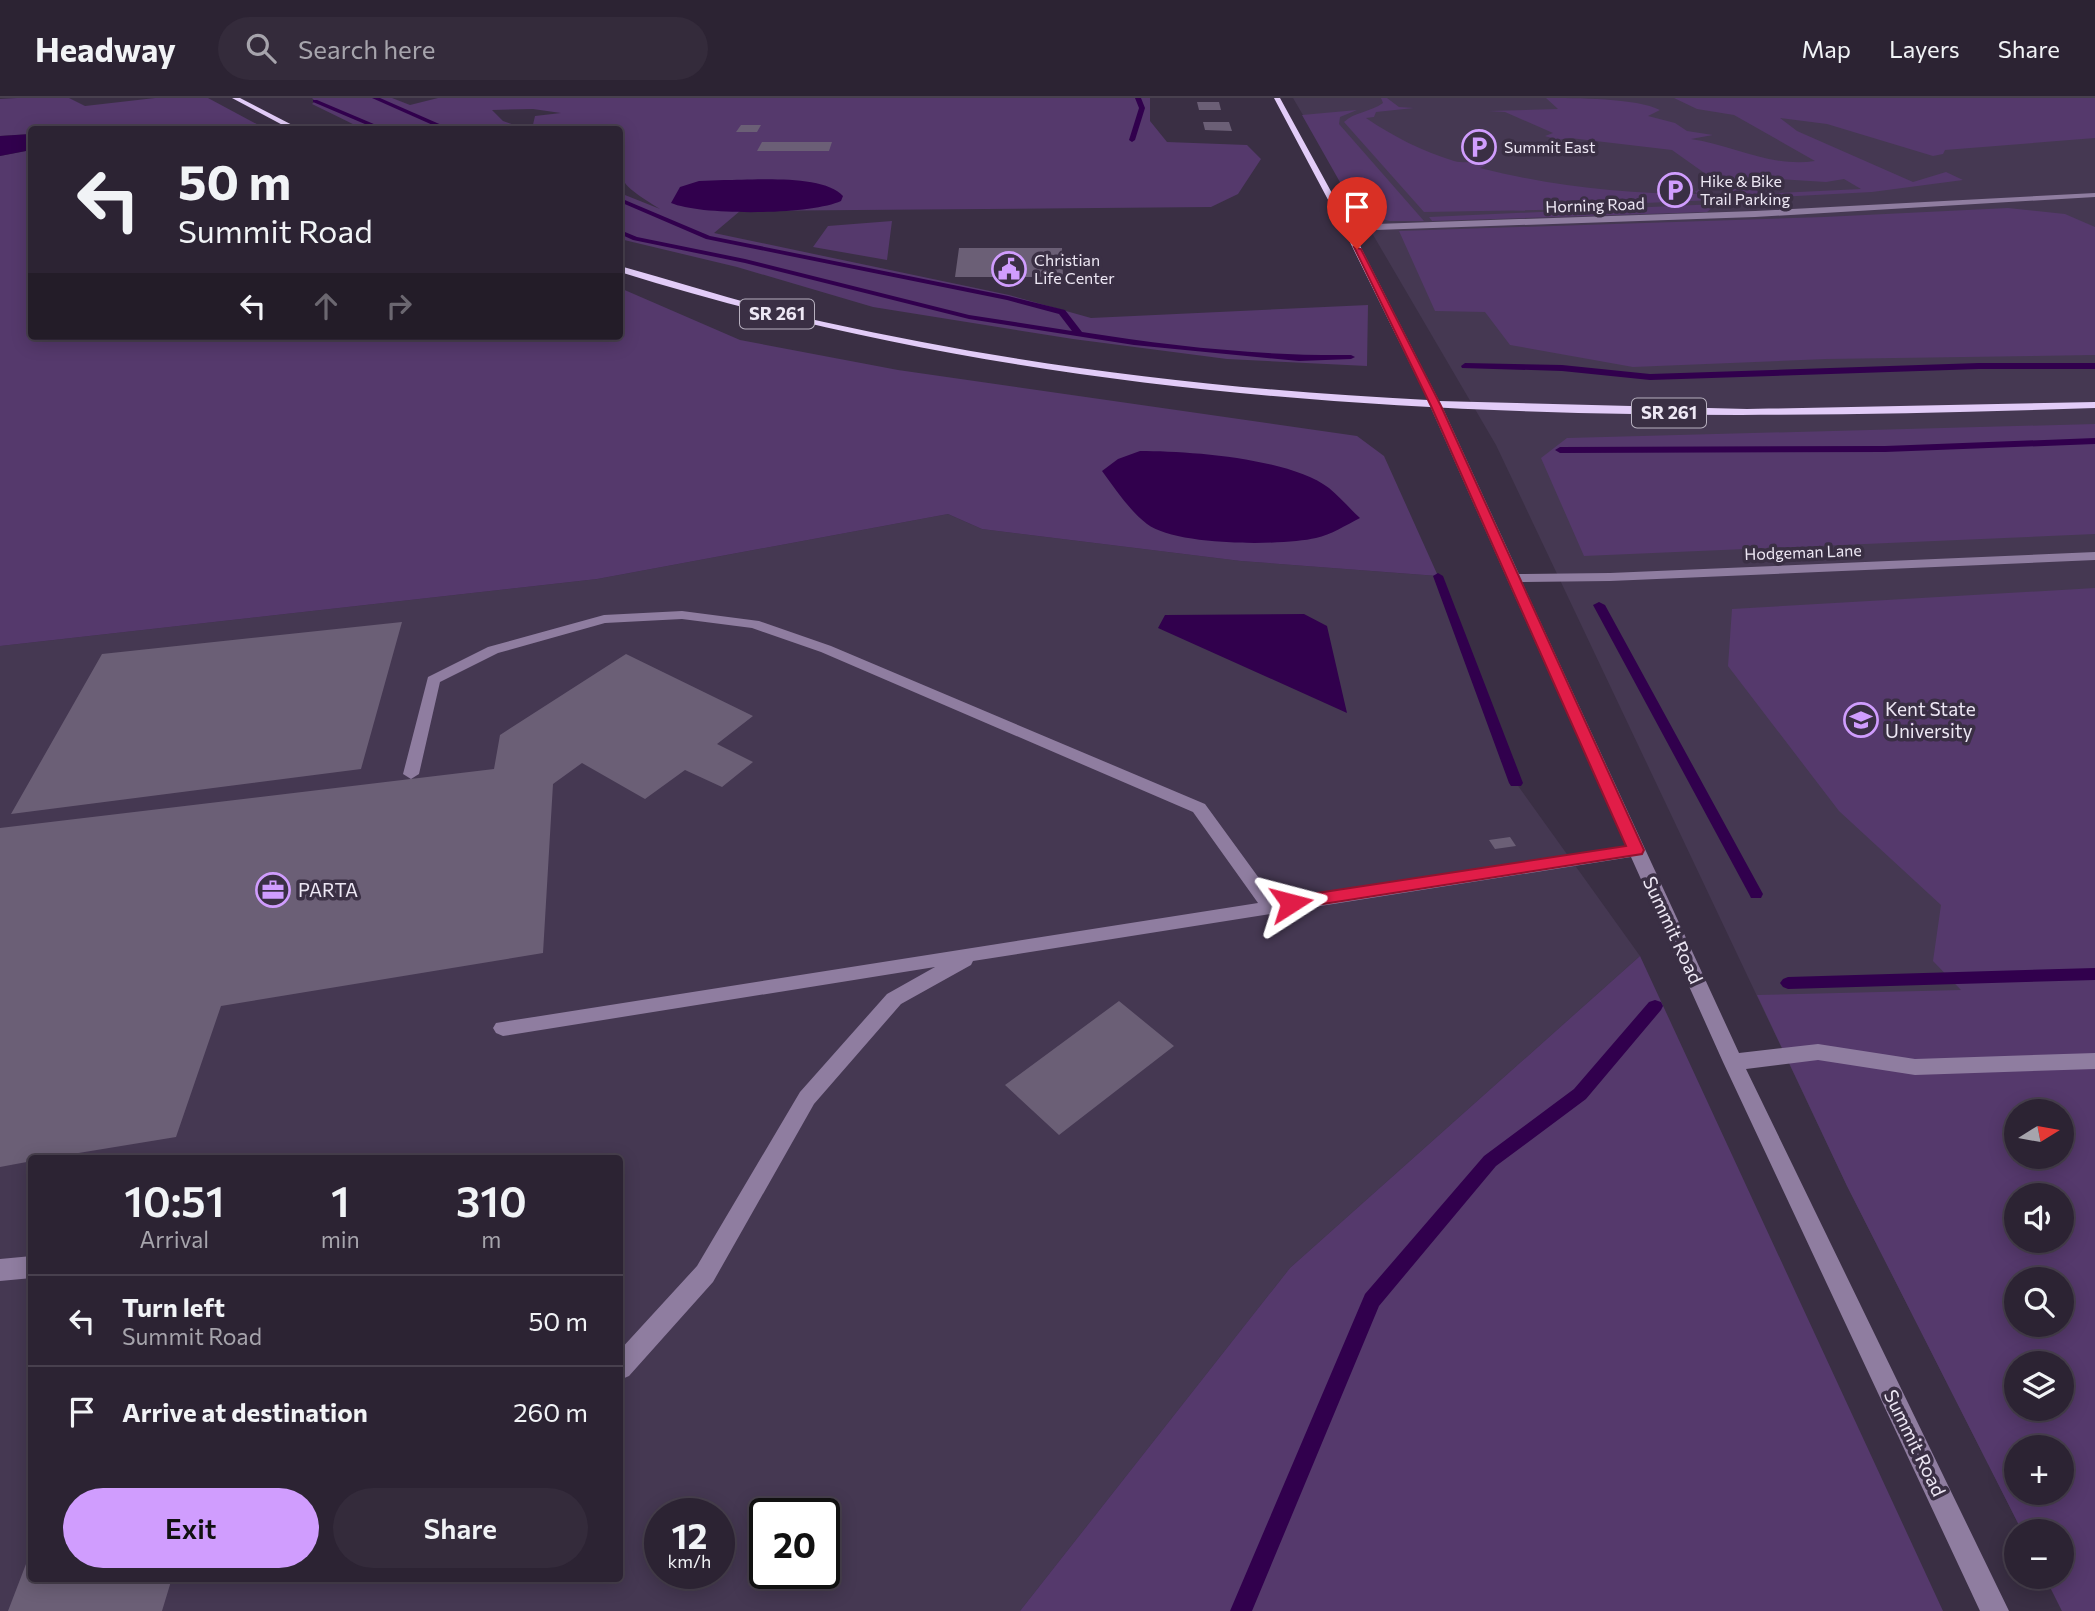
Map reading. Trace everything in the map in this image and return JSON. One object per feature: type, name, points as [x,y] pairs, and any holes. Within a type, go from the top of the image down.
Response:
[{"type":"main road","points":[[234,98],[291,126]]},
{"type":"main road","name":"Summit Road","points":[[1277,98],[1347,228],[1436,406]]},
{"type":"main road","name":"SR 261","points":[[623,270],[690,291],[820,325],[980,357],[1062,370],[1247,391],[1436,406],[1567,412],[1877,412],[2095,405]]},
{"type":"street","name":"Horning Road","points":[[1347,228],[1755,214],[2095,195]]},
{"type":"street","name":"Summit Road","points":[[1436,406],[1733,1062],[1996,1611]]},
{"type":"street","name":"Hodgeman Lane","points":[[1512,578],[1609,577],[2095,556]]},
{"type":"street","points":[[411,774],[433,680],[492,650],[604,619],[682,615],[754,624],[826,649],[1199,808],[1270,906]]},
{"type":"street","points":[[503,1028],[1636,850]]},
{"type":"street","points":[[623,1365],[705,1274],[807,1098],[894,999],[974,954]]},
{"type":"street","points":[[1733,1062],[1818,1052],[1915,1067],[2095,1061]]},
{"type":"street","points":[[0,1270],[28,1267]]},
{"type":"shaded area","points":[[69,98],[85,106],[155,98],[208,98],[260,126],[28,126],[28,134],[0,136],[0,99]]},
{"type":"shaded area","points":[[312,98],[392,98],[410,105],[438,98],[1150,98],[1150,121],[1167,142],[1247,145],[1261,159],[1238,194],[1211,207],[740,211],[714,233],[1009,295],[1091,318],[1368,305],[1367,366],[1227,359],[1073,339],[873,307],[737,267],[623,240],[623,194],[660,209],[634,192],[623,179],[623,126],[533,126],[535,116],[561,113],[533,109],[492,110],[503,121],[517,126],[357,126],[312,104],[315,101]]},
{"type":"shaded area","name":"Kent State University","points":[[1293,98],[2095,98],[2095,1611],[2062,1611],[2051,1589],[2074,1589],[2074,1519],[2016,1519],[2009,1505],[2074,1505],[2074,1435],[2004,1435],[2004,1496],[1847,1186],[1496,445]]},
{"type":"shaded area","points":[[1381,98],[1387,98],[1399,107],[1414,108],[1376,112],[1374,117],[1366,118],[1408,143],[1454,161],[1478,163],[1486,165],[1480,168],[1534,180],[1588,188],[1670,194],[1697,194],[1695,191],[1699,190],[1715,200],[1621,204],[1589,209],[1424,212],[1344,122],[1383,103]]},
{"type":"shaded area","points":[[1546,98],[1637,103],[1660,110],[1648,116],[1675,123],[1687,131],[1713,135],[1691,139],[1768,159],[1799,162],[1815,161],[1734,115],[1697,109],[1674,98],[2095,98],[2095,138],[1945,150],[1943,154],[1933,156],[1827,124],[1780,118],[1797,131],[1913,182],[1946,172],[1963,180],[1872,192],[1741,199],[1672,150],[1570,138],[1558,140],[1545,136],[1553,133],[1505,112],[1488,111],[1558,109]],"holes":[[[1746,177],[1826,182],[1844,179],[1861,189],[1760,194]]]},
{"type":"shaded area","points":[[1357,110],[1340,117],[1339,124],[1424,221],[1390,221],[1358,214],[1302,115]]},
{"type":"shaded area","points":[[28,134],[28,151],[0,156],[0,136]]},
{"type":"shaded area","points":[[28,151],[28,340],[623,340],[623,289],[740,340],[898,370],[1357,436],[1384,456],[1438,576],[1241,561],[982,529],[948,514],[597,579],[0,646],[0,156]]},
{"type":"shaded area","points":[[769,179],[820,184],[843,196],[841,201],[826,206],[782,211],[731,212],[671,203],[680,187],[699,181]]},
{"type":"shaded area","points":[[1717,204],[1707,212],[1432,221],[1429,217]]},
{"type":"shaded area","points":[[2008,208],[2065,214],[2095,227],[2095,355],[1826,359],[1633,367],[1510,345],[1485,312],[1435,311],[1399,231],[1824,217]]},
{"type":"shaded area","points":[[892,221],[887,260],[813,247],[828,226]]},
{"type":"shaded area","points":[[2095,424],[2095,534],[1584,556],[1541,458],[1567,438]]},
{"type":"shaded area","points":[[1140,451],[1238,458],[1289,470],[1329,488],[1360,518],[1322,537],[1300,541],[1229,542],[1181,537],[1161,531],[1147,524],[1134,512],[1102,471],[1118,459]]},
{"type":"shaded area","points":[[948,514],[982,529],[1241,561],[1438,576],[1516,783],[1640,956],[1290,1268],[1020,1611],[0,1611],[0,646],[597,579]]},
{"type":"shaded area","points":[[2095,588],[2095,1611],[2062,1611],[2051,1589],[2074,1589],[2074,1519],[2016,1519],[2009,1505],[2074,1505],[2074,1435],[2004,1435],[2004,1496],[1847,1186],[1757,995],[1961,990],[1933,961],[1941,905],[1839,811],[1728,666],[1732,609]]},
{"type":"shaded area","points":[[1304,614],[1327,626],[1347,713],[1158,628],[1165,615]]},
{"type":"shaded area","points":[[1640,956],[1943,1611],[1020,1611],[1290,1268]]},
{"type":"building","points":[[1197,102],[1219,102],[1221,110],[1199,110]]},
{"type":"building","points":[[1203,122],[1229,122],[1232,131],[1205,130]]},
{"type":"building","points":[[741,125],[761,125],[757,132],[736,132]]},
{"type":"building","points":[[762,142],[832,142],[829,151],[757,151]]},
{"type":"building","name":"Christian Life Center","points":[[959,248],[1062,248],[1063,277],[955,277]]},
{"type":"building","points":[[402,622],[361,769],[11,814],[102,654]]},
{"type":"building","name":"PARTA","points":[[626,654],[753,716],[717,744],[753,762],[722,787],[685,770],[645,799],[582,763],[553,784],[543,953],[221,1006],[176,1137],[66,1155],[28,1155],[28,1162],[0,1167],[0,828],[494,769],[500,735]]},
{"type":"building","points":[[1510,837],[1516,846],[1495,849],[1489,840]]},
{"type":"building","points":[[1119,1001],[1174,1046],[1059,1135],[1005,1085]]},
{"type":"building","points":[[28,1559],[28,1582],[171,1582],[162,1611],[8,1611]]},
{"type":"waterway","points":[[375,98],[441,126]]},
{"type":"waterway","points":[[1132,140],[1142,108],[1138,98]]},
{"type":"waterway","points":[[315,101],[375,126]]},
{"type":"waterway","points":[[623,201],[708,238],[1008,298],[1062,312],[1079,334]]},
{"type":"waterway","points":[[623,233],[635,239],[745,261],[969,317],[1134,343],[1299,358],[1351,357]]},
{"type":"waterway","points":[[1465,366],[1562,368],[1650,377],[1979,366],[2095,366]]},
{"type":"waterway","points":[[1560,450],[1885,449],[2095,441]]},
{"type":"waterway","points":[[1438,576],[1516,783]]},
{"type":"waterway","points":[[1599,605],[1756,894]]},
{"type":"waterway","points":[[1788,983],[2095,974]]},
{"type":"waterway","points":[[1241,1611],[1372,1300],[1490,1161],[1580,1094],[1655,1006]]},
{"type":"place","name":"Summit East","points":[[1479,147]]},
{"type":"place","name":"Hike & Bike Trail Parking","points":[[1675,190]]},
{"type":"place","name":"Christian Life Center","points":[[1009,269]]},
{"type":"place","name":"Kent State University","points":[[1861,720]]},
{"type":"place","name":"PARTA","points":[[273,890]]},
{"type":"route","points":[[1291,903],[1636,850],[1436,406],[1357,249]]}]
